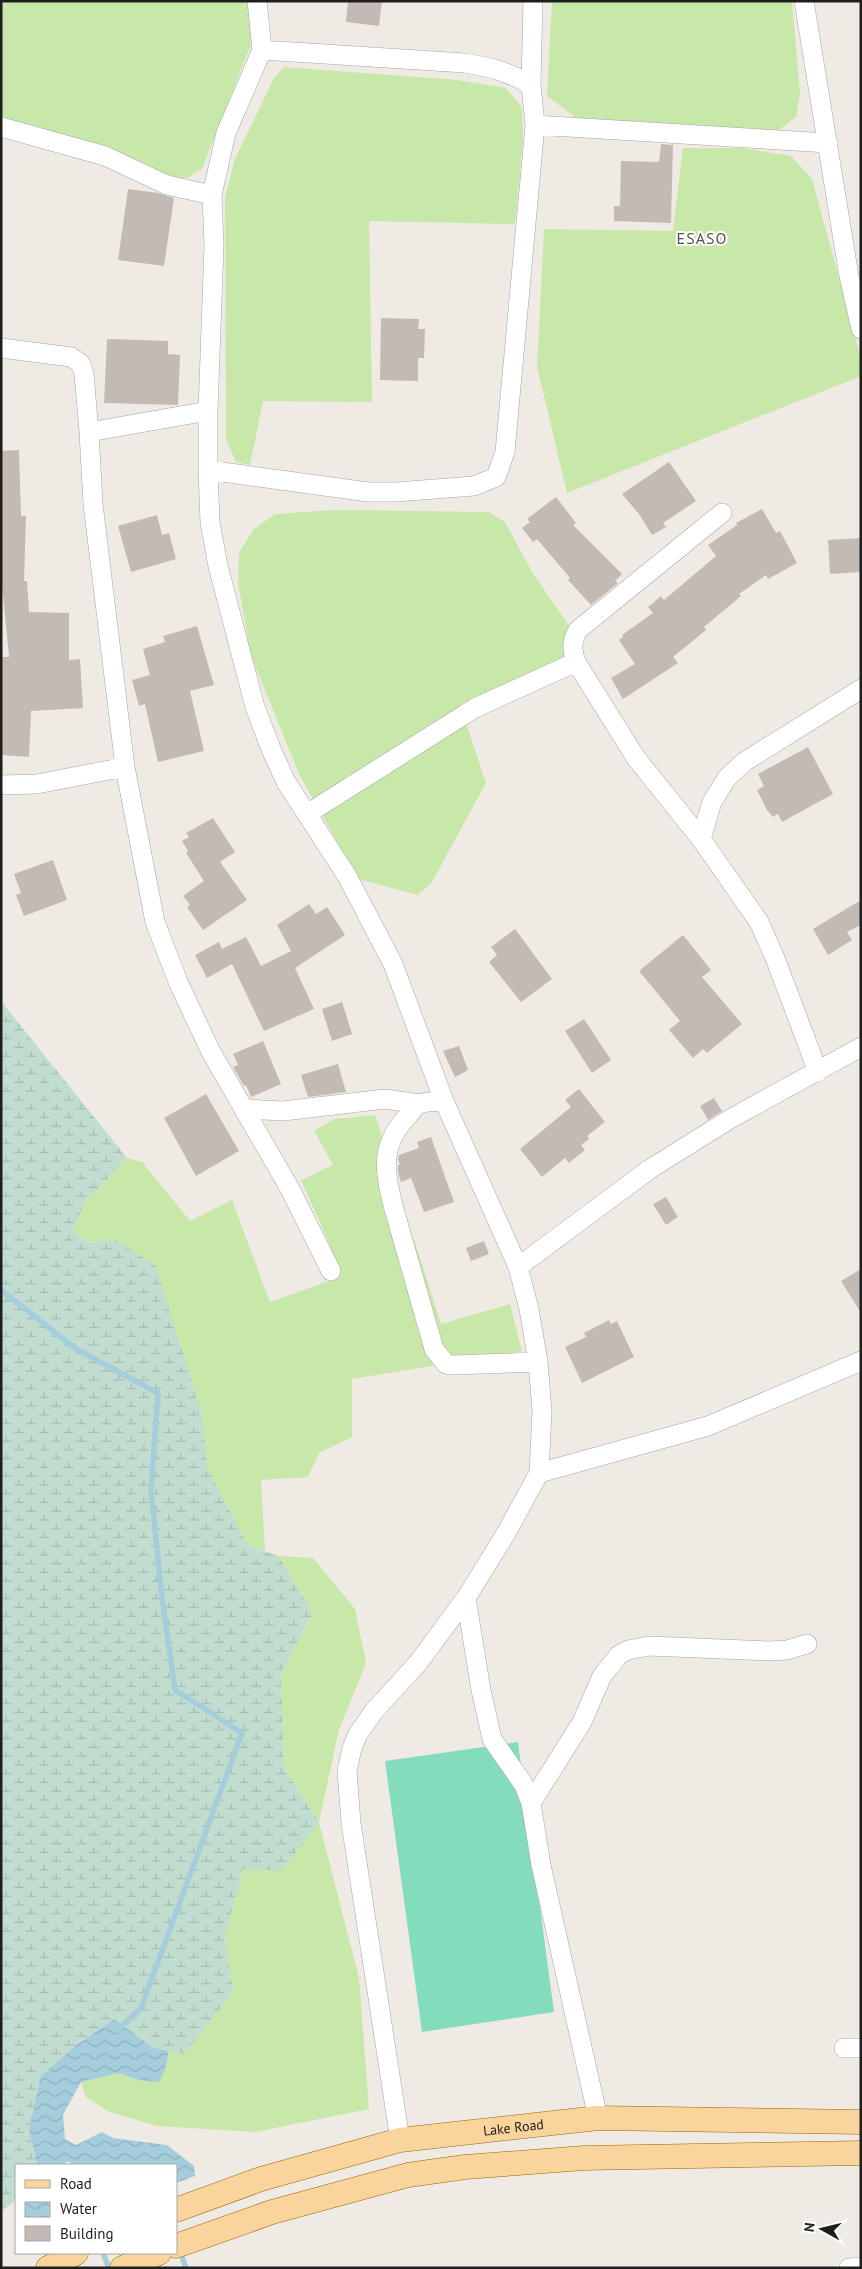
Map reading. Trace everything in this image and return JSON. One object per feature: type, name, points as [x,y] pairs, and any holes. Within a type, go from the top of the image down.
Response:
[{"type":"main road","name":"Lake Road","points":[[178,2209],[261,2179],[400,2140],[598,2118],[861,2122]]},
{"type":"main road","points":[[178,2245],[272,2212],[408,2175],[465,2167],[584,2158],[861,2153]]},
{"type":"main road","points":[[48,2268],[74,2254]]},
{"type":"main road","points":[[122,2268],[157,2254]]},
{"type":"street","points":[[257,1],[262,50],[226,133],[212,195],[214,245],[208,411],[208,470],[210,522],[218,566],[255,707],[286,782],[347,876],[393,964],[444,1101],[518,1267],[529,1309],[538,1362],[542,1411],[539,1473],[505,1535],[466,1598],[418,1662],[374,1711],[352,1748],[347,1770],[352,1823],[400,2140]]},
{"type":"street","points":[[208,470],[377,492],[474,486],[496,477],[505,452],[536,125],[531,84],[533,1]]},
{"type":"street","points":[[804,1],[828,143],[855,276],[861,329]]},
{"type":"street","points":[[262,50],[465,63],[491,67],[511,73],[531,84]]},
{"type":"street","points":[[536,125],[828,143]]},
{"type":"street","points":[[1,127],[104,156],[167,185],[212,195]]},
{"type":"street","points":[[1,348],[71,357],[78,360],[84,374],[93,504],[125,767],[155,922],[180,984],[211,1052],[290,1189],[331,1271]]},
{"type":"street","points":[[89,432],[208,411]]},
{"type":"street","points":[[722,513],[578,630],[572,645],[576,662],[636,758],[701,839],[758,922],[775,958],[818,1072]]},
{"type":"street","points":[[307,814],[475,708],[576,662]]},
{"type":"street","points":[[701,839],[712,802],[727,778],[744,762],[861,689]]},
{"type":"street","points":[[1,785],[38,784],[125,767]]},
{"type":"street","points":[[518,1267],[650,1170],[730,1119],[861,1047]]},
{"type":"street","points":[[245,1109],[282,1111],[385,1099],[419,1104],[444,1101]]},
{"type":"street","points":[[419,1104],[398,1127],[389,1143],[386,1164],[388,1187],[434,1349],[446,1364],[453,1365],[538,1362]]},
{"type":"street","points":[[539,1473],[708,1426],[861,1361]]},
{"type":"street","points":[[466,1598],[481,1690],[492,1739],[524,1785],[531,1803],[541,1864],[598,2118]]},
{"type":"street","points":[[531,1803],[582,1722],[602,1676],[611,1662],[628,1650],[649,1646],[770,1651],[787,1650],[807,1644]]},
{"type":"street","points":[[849,2268],[861,2267]]},
{"type":"green space","points":[[1,1],[248,1],[252,42],[202,169],[187,178],[176,179],[1,118]]},
{"type":"green space","points":[[552,1],[792,1],[800,94],[796,117],[779,130],[602,125],[575,117],[547,96]]},
{"type":"green space","points":[[284,67],[457,80],[506,88],[522,108],[523,140],[515,224],[369,221],[372,402],[263,401],[250,465],[236,462],[226,439],[225,197],[235,159],[274,78]]},
{"type":"green space","points":[[683,148],[742,148],[791,156],[812,179],[861,359],[861,376],[567,493],[537,367],[544,229],[673,231]]},
{"type":"green space","points":[[334,510],[489,512],[505,522],[532,572],[577,637],[569,660],[460,704],[486,783],[432,882],[418,895],[358,879],[300,776],[251,656],[238,583],[239,553],[253,530],[275,514]]},
{"type":"green space","points":[[1,1001],[127,1158],[85,1202],[73,1231],[89,1243],[115,1239],[155,1265],[202,1414],[207,1467],[248,1545],[278,1556],[313,1612],[281,1674],[284,1768],[319,1822],[282,1870],[243,1869],[225,1937],[233,1992],[184,2054],[152,2047],[114,2019],[75,2046],[42,2076],[29,2129],[37,2164],[15,2164],[15,2201],[1,2211]]},
{"type":"green space","points":[[375,1115],[383,1139],[376,1175],[415,1242],[441,1324],[510,1304],[522,1351],[352,1379],[352,1437],[319,1453],[308,1477],[261,1480],[265,1551],[248,1545],[206,1467],[202,1414],[115,1239],[88,1243],[73,1231],[85,1202],[127,1158],[142,1162],[190,1221],[232,1200],[270,1302],[337,1278],[329,1243],[301,1180],[333,1165],[314,1131],[334,1119]]},
{"type":"green space","points":[[278,1556],[313,1558],[355,1609],[366,1663],[339,1730],[319,1822],[284,1768],[281,1674],[313,1612]]},
{"type":"green space","points":[[518,1742],[554,2012],[422,2032],[385,1761]]},
{"type":"green space","points":[[319,1822],[359,1978],[369,2109],[255,2132],[157,2126],[109,2112],[86,2097],[81,2082],[118,2073],[138,2080],[165,2070],[169,2051],[184,2054],[233,1992],[225,1937],[243,1869]]},
{"type":"water","points":[[114,2019],[152,2047],[169,2051],[165,2070],[159,2082],[138,2080],[118,2073],[81,2082],[63,2115],[65,2139],[76,2145],[102,2132],[113,2138],[167,2145],[194,2166],[195,2176],[178,2182],[178,2164],[72,2164],[68,2161],[64,2164],[37,2164],[29,2129],[41,2076],[75,2046]]},
{"type":"building","points":[[348,1],[382,1],[379,26],[346,22]]},
{"type":"building","points":[[661,144],[673,145],[671,223],[614,221],[614,206],[620,206],[621,161],[659,162]]},
{"type":"building","points":[[128,189],[158,193],[174,198],[164,266],[118,260]]},
{"type":"building","points":[[381,318],[419,319],[418,329],[425,329],[424,358],[418,358],[418,381],[380,380]]},
{"type":"building","points":[[107,339],[168,341],[168,354],[180,355],[178,405],[104,403]]},
{"type":"building","points":[[19,450],[21,516],[26,516],[24,581],[27,581],[29,612],[69,613],[69,660],[80,659],[83,708],[31,711],[29,757],[1,755],[1,657],[9,657],[1,573],[1,451]]},
{"type":"building","points":[[669,462],[696,501],[663,523],[666,527],[652,535],[639,514],[622,494]]},
{"type":"building","points":[[556,497],[576,523],[573,525],[622,574],[615,581],[618,583],[591,605],[568,580],[570,578],[537,539],[533,542],[522,528],[530,522],[527,519]]},
{"type":"building","points":[[762,509],[776,533],[780,531],[797,563],[768,579],[766,575],[739,594],[741,596],[704,627],[706,630],[673,657],[678,663],[623,699],[611,678],[635,664],[619,640],[623,637],[622,635],[653,613],[648,607],[661,596],[664,600],[716,556],[708,545],[737,525],[736,523]]},
{"type":"building","points":[[157,515],[162,535],[169,533],[176,559],[131,572],[118,526]]},
{"type":"building","points":[[861,538],[861,572],[830,574],[828,540]]},
{"type":"building","points":[[197,626],[214,685],[190,691],[204,751],[158,762],[145,704],[139,706],[132,680],[150,675],[143,649],[165,642],[163,636]]},
{"type":"building","points":[[808,747],[833,794],[782,822],[778,814],[773,817],[767,810],[757,790],[764,786],[758,774]]},
{"type":"building","points":[[213,818],[235,852],[220,862],[247,900],[203,930],[187,907],[190,905],[183,896],[204,881],[186,853],[188,851],[182,841],[189,837],[186,833]]},
{"type":"building","points":[[53,860],[67,900],[24,916],[16,895],[21,893],[14,874]]},
{"type":"building","points":[[861,900],[861,925],[847,932],[852,940],[828,955],[813,929]]},
{"type":"building","points":[[309,904],[316,914],[327,907],[345,935],[295,968],[314,1009],[264,1031],[232,964],[207,978],[195,955],[219,942],[222,949],[246,937],[261,966],[291,951],[277,925]]},
{"type":"building","points":[[515,929],[552,979],[521,1002],[489,962],[497,955],[491,947]]},
{"type":"building","points":[[683,935],[711,970],[702,977],[742,1024],[707,1053],[703,1049],[693,1058],[669,1030],[680,1021],[639,971]]},
{"type":"building","points":[[342,1002],[352,1034],[332,1041],[322,1009]]},
{"type":"building","points":[[584,1019],[611,1060],[592,1073],[565,1031]]},
{"type":"building","points":[[263,1041],[281,1084],[251,1097],[246,1085],[244,1086],[233,1067],[238,1065],[233,1054]]},
{"type":"building","points":[[459,1046],[468,1070],[455,1077],[443,1051]]},
{"type":"building","points":[[338,1064],[346,1092],[308,1097],[301,1075]]},
{"type":"building","points":[[579,1089],[605,1122],[587,1136],[589,1139],[581,1145],[585,1150],[569,1163],[565,1158],[542,1177],[520,1149],[571,1107],[565,1100]]},
{"type":"building","points":[[206,1094],[239,1151],[196,1176],[164,1118]]},
{"type":"building","points":[[714,1098],[722,1111],[708,1120],[700,1106]]},
{"type":"building","points":[[431,1137],[454,1202],[424,1212],[411,1178],[401,1182],[398,1172],[398,1165],[400,1165],[398,1160],[399,1155],[419,1148],[417,1142]]},
{"type":"building","points":[[666,1197],[678,1217],[666,1225],[653,1204]]},
{"type":"building","points":[[484,1241],[489,1254],[471,1261],[466,1248]]},
{"type":"building","points":[[861,1269],[861,1313],[841,1281]]},
{"type":"building","points":[[609,1320],[611,1324],[617,1321],[634,1357],[582,1383],[565,1347],[586,1337],[584,1333]]},
{"type":"waterway","points":[[1,1290],[76,1349],[158,1393],[151,1490],[162,1598],[175,1690],[242,1733],[141,2008],[118,2030]]},
{"type":"waterway","points":[[180,2251],[186,2268]]},
{"type":"waterway","points":[[103,2254],[109,2268]]},
{"type":"district","name":"ESASO","points":[[702,238]]}]
